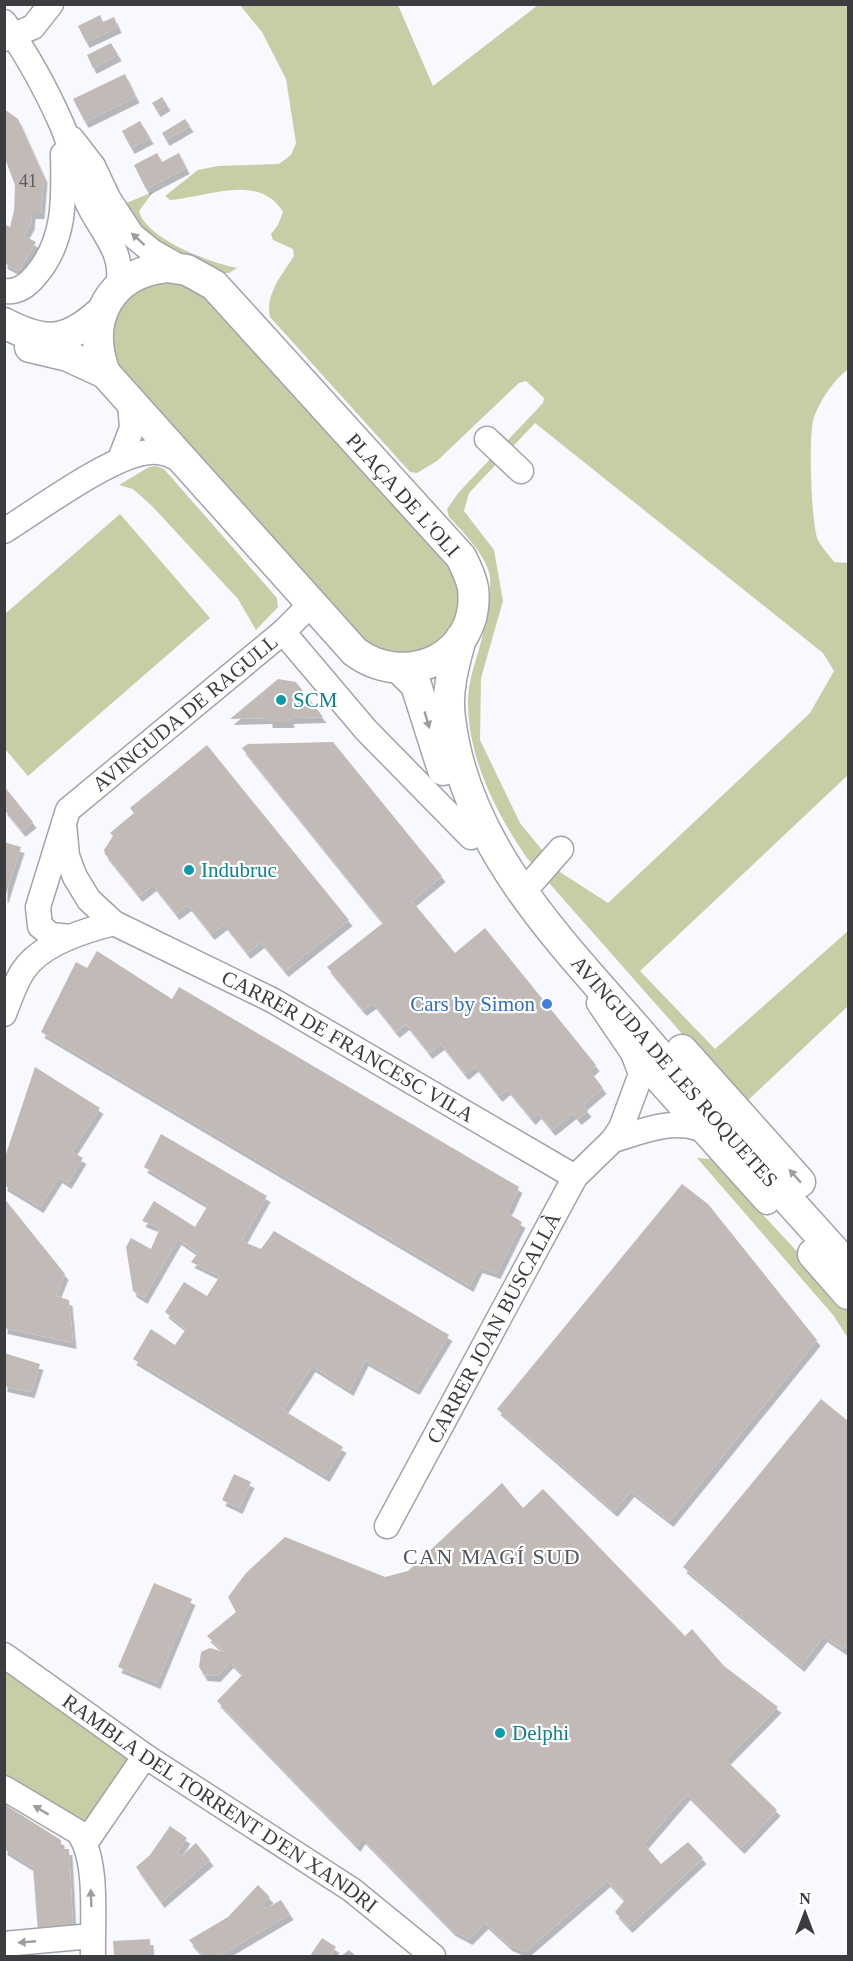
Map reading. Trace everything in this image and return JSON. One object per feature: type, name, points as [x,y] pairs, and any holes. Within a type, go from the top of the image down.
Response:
[{"type":"main road","name":"PLAÇA DE L'OLI","points":[[152,268],[187,270],[206,279],[224,295],[461,557],[470,576],[473,596],[469,622],[461,638],[441,657],[430,663],[401,670],[387,668],[362,657],[181,460],[105,373],[98,352],[97,337],[101,312],[118,286],[152,268]]},
{"type":"main road","points":[[4,323],[34,336],[62,337],[75,334],[101,312]]},
{"type":"main road","points":[[4,337],[68,356],[105,373]]},
{"type":"main road","name":"AVINGUDA DE LES ROQUETES","points":[[461,638],[452,677],[450,718],[459,759],[489,838],[520,876],[552,930],[717,1122],[849,1266]]},
{"type":"main road","name":"AVINGUDA DE LES ROQUETES","points":[[401,670],[416,684],[452,797],[471,837],[520,876]]},
{"type":"main road","points":[[520,876],[849,1235]]},
{"type":"main road","points":[[767,1202],[849,1294]]},
{"type":"street","points":[[8,32],[33,27],[51,4]]},
{"type":"street","points":[[8,32],[26,52],[63,127],[87,202],[118,257],[121,270],[118,286]]},
{"type":"street","points":[[63,127],[93,166],[108,198],[132,235],[153,252],[187,270]]},
{"type":"street","points":[[4,291],[27,286],[42,268],[56,244],[62,218],[63,127]]},
{"type":"street","points":[[120,459],[132,428],[130,402]]},
{"type":"street","points":[[487,439],[521,471]]},
{"type":"street","points":[[4,531],[120,459],[151,452],[164,453],[181,460]]},
{"type":"street","name":"AVINGUDA DE RAGULL","points":[[64,824],[68,810],[283,632],[312,603]]},
{"type":"street","name":"AVINGUDA DE LES ROQUETES","points":[[283,632],[366,730],[471,837]]},
{"type":"street","points":[[64,824],[67,856],[75,878],[90,900],[76,934]]},
{"type":"street","points":[[5,1013],[23,969],[41,898],[64,824]]},
{"type":"street","points":[[520,876],[561,849]]},
{"type":"street","points":[[75,878],[61,877],[41,898],[40,926],[51,935],[76,934]]},
{"type":"street","name":"CARRER DE FRANCESC VILA","points":[[90,900],[114,923],[272,1000],[575,1176]]},
{"type":"street","points":[[23,969],[49,948],[76,934],[114,923]]},
{"type":"street","points":[[552,930],[633,1053],[698,1128],[767,1202]]},
{"type":"street","name":"CARRER JOAN BUSCALLÀ","points":[[387,1526],[575,1176],[613,1140],[641,1074],[633,1053]]},
{"type":"street","points":[[630,1102],[645,1107],[653,1115],[655,1127]]},
{"type":"street","name":"CARRER JOAN BUSCALLÀ","points":[[613,1140],[655,1127],[678,1125],[698,1128]]},
{"type":"street","name":"RAMBLA DEL TORRENT D'EN XANDRI","points":[[4,1655],[145,1755],[352,1890],[433,1956]]},
{"type":"street","points":[[82,1837],[145,1755]]},
{"type":"street","points":[[4,1788],[82,1837],[90,1861],[92,1946],[4,1944]]},
{"type":"green space","points":[[240,5],[398,5],[433,86],[538,5],[848,5],[848,369],[828,391],[814,417],[811,458],[812,499],[818,540],[834,562],[848,563],[848,775],[640,971],[715,1049],[848,931],[848,1006],[744,1104],[527,858],[495,804],[478,764],[469,723],[468,696],[485,624],[490,579],[482,557],[449,517],[447,509],[459,492],[543,403],[544,398],[526,381],[519,383],[437,461],[417,473],[410,472],[270,317],[272,293],[294,256],[293,249],[273,240],[271,234],[278,225],[283,212],[273,200],[260,193],[246,190],[215,192],[170,200],[165,196],[198,170],[218,166],[279,164],[291,155],[296,143],[286,79],[262,32]],"holes":[[[535,423],[823,653],[834,671],[810,713],[608,903],[560,872],[520,823],[480,740],[481,678],[503,601],[494,550],[464,511],[469,493]]]},
{"type":"green space","points":[[153,192],[139,211],[144,221],[154,231],[166,240],[196,255],[237,268],[229,273],[222,273],[168,250],[147,233],[124,204]]},
{"type":"green space","points":[[149,281],[192,283],[461,579],[456,632],[423,659],[366,650],[112,366],[114,310]]},
{"type":"green space","points":[[156,466],[164,469],[277,598],[278,607],[256,630],[238,599],[152,506],[133,489],[119,485],[149,467]]},
{"type":"green space","points":[[120,514],[210,618],[28,776],[5,749],[5,614]]},
{"type":"green space","points":[[697,1158],[711,1159],[819,1275],[848,1312],[848,1338],[833,1315]]},
{"type":"green space","points":[[5,1655],[145,1756],[86,1842],[5,1788]]},
{"type":"building","points":[[100,15],[103,22],[114,17],[118,27],[86,42],[78,26]]},
{"type":"building","points":[[111,43],[118,55],[93,68],[87,55]]},
{"type":"building","points":[[125,74],[136,97],[85,122],[73,99]]},
{"type":"building","points":[[162,97],[167,105],[157,111],[152,103]]},
{"type":"building","points":[[4,109],[18,119],[44,177],[41,213],[32,213],[31,224],[24,236],[36,242],[19,271],[4,263],[4,224],[10,227],[14,211],[15,185],[4,156]]},
{"type":"building","points":[[185,119],[190,126],[166,140],[162,133]]},
{"type":"building","points":[[140,121],[150,138],[131,148],[122,131]]},
{"type":"building","points":[[157,153],[162,162],[179,153],[186,168],[146,189],[134,165]]},
{"type":"building","name":"SCM","points":[[278,679],[296,682],[323,717],[290,718],[291,722],[269,722],[269,718],[230,719]]},
{"type":"building","points":[[333,742],[442,876],[412,901],[455,953],[485,928],[596,1065],[590,1071],[603,1088],[583,1105],[588,1111],[578,1119],[573,1113],[552,1130],[538,1113],[532,1119],[507,1089],[499,1096],[475,1066],[465,1074],[441,1044],[429,1053],[406,1024],[396,1032],[373,1003],[363,1010],[327,967],[383,923],[242,748],[248,744]]},
{"type":"building","name":"Indubruc","points":[[207,745],[349,920],[285,971],[261,942],[247,953],[224,924],[211,934],[188,905],[176,914],[153,885],[139,896],[105,854],[104,850],[113,836],[110,833],[134,813],[130,808]]},
{"type":"building","points":[[4,786],[33,822],[22,831],[4,809]]},
{"type":"building","points":[[4,842],[21,847],[5,897],[4,897]]},
{"type":"building","points":[[97,951],[172,999],[179,987],[519,1187],[507,1213],[522,1222],[497,1273],[479,1267],[470,1286],[41,1032],[76,962],[87,968]]},
{"type":"building","points":[[35,1067],[100,1108],[72,1152],[83,1158],[68,1183],[59,1177],[40,1207],[4,1185],[4,1160]]},
{"type":"building","points":[[161,1134],[267,1196],[242,1241],[261,1249],[274,1231],[449,1335],[416,1389],[365,1360],[350,1390],[312,1366],[283,1410],[343,1447],[326,1476],[133,1359],[151,1329],[175,1345],[186,1329],[165,1312],[184,1282],[207,1296],[220,1276],[191,1262],[198,1253],[178,1239],[144,1298],[133,1291],[126,1247],[131,1238],[151,1249],[160,1228],[142,1221],[154,1201],[195,1227],[208,1205],[144,1167]]},
{"type":"building","points":[[682,1184],[708,1204],[817,1340],[670,1521],[631,1491],[614,1511],[497,1409]]},
{"type":"building","points":[[4,1198],[65,1274],[56,1296],[69,1300],[73,1343],[4,1328]]},
{"type":"building","points":[[4,1353],[40,1364],[31,1392],[4,1386]]},
{"type":"building","points":[[821,1399],[848,1421],[848,1643],[843,1649],[824,1636],[801,1666],[683,1567]]},
{"type":"building","points":[[234,1474],[251,1482],[239,1508],[222,1500]]},
{"type":"building","name":"Delphi","points":[[502,1483],[523,1508],[543,1489],[685,1636],[692,1629],[724,1666],[778,1707],[726,1760],[777,1810],[741,1848],[687,1794],[644,1844],[661,1864],[688,1842],[703,1858],[629,1927],[615,1912],[625,1900],[607,1881],[525,1952],[509,1945],[485,1923],[469,1939],[452,1930],[362,1838],[357,1846],[217,1701],[243,1674],[230,1662],[217,1676],[204,1675],[199,1667],[201,1652],[210,1648],[224,1652],[207,1636],[236,1612],[228,1597],[246,1573],[285,1537],[385,1577],[408,1571]]},
{"type":"building","points":[[154,1583],[192,1599],[157,1683],[118,1667]]},
{"type":"building","points":[[4,1804],[61,1840],[61,1849],[69,1849],[73,1927],[38,1932],[33,1867],[4,1849]]},
{"type":"building","points":[[170,1826],[187,1838],[177,1853],[180,1857],[196,1843],[210,1860],[161,1902],[136,1867],[150,1855]]},
{"type":"building","points":[[258,1885],[270,1897],[262,1905],[265,1909],[281,1900],[290,1914],[219,1956],[203,1956],[189,1940],[228,1917]]},
{"type":"building","points":[[322,1938],[336,1947],[330,1956],[310,1956]]},
{"type":"building","points":[[150,1939],[151,1956],[114,1956],[113,1941]]},
{"type":"building","points":[[349,1950],[356,1956],[341,1956]]},
{"type":"place","name":"SCM","points":[[281,700]]},
{"type":"place","name":"Indubruc","points":[[189,870]]},
{"type":"place","name":"Cars by Simon","points":[[547,1004]]},
{"type":"place","name":"Delphi","points":[[500,1733]]},
{"type":"district","name":"CAN MAGÍ SUD","points":[[492,1556]]}]
